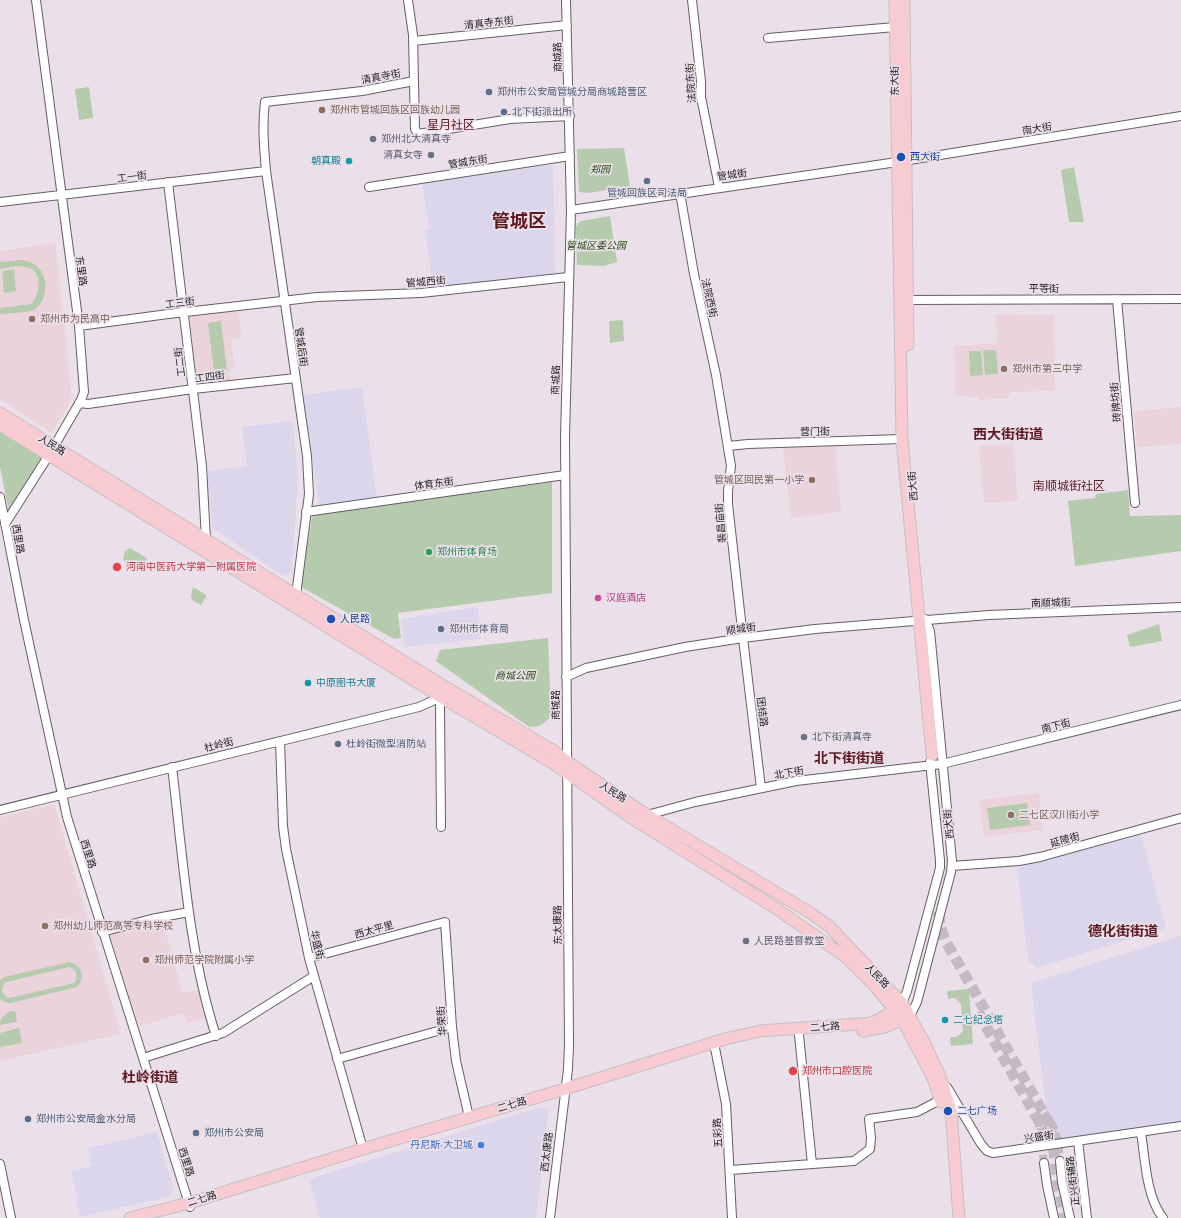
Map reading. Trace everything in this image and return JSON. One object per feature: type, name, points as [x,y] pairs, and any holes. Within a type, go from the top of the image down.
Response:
[{"type":"main road","name":"东大街","points":[[895,0],[901,161]]},
{"type":"main road","name":"东大街","points":[[901,161],[904,0]]},
{"type":"main road","name":"西大街","points":[[901,161],[907,300],[909,438],[922,620]]},
{"type":"main road","name":"西大街","points":[[901,161],[902,439],[936,761]]},
{"type":"main road","name":"人民路","points":[[0,413],[51,451],[444,692],[554,751],[566,761],[647,815],[812,914],[834,931],[898,1006]]},
{"type":"main road","name":"人民路","points":[[0,425],[51,451],[206,540],[296,595],[554,764],[566,774],[630,817],[777,909],[847,958],[898,1006]]},
{"type":"main road","points":[[898,1006],[906,1017],[940,1076],[950,1108],[959,1218]]},
{"type":"main road","name":"二七路","points":[[151,1218],[363,1149],[469,1117],[565,1092],[708,1044],[760,1031],[872,1023],[886,1016],[898,1006]]},
{"type":"main road","points":[[906,1017],[940,1100],[946,1125],[952,1218]]},
{"type":"main road","name":"二七路","points":[[130,1218],[189,1205],[365,1154],[565,1092],[715,1048],[760,1038],[885,1028],[906,1017]]},
{"type":"street","name":"东里路","points":[[5,524],[51,451],[84,392],[79,326],[36,0]]},
{"type":"street","points":[[408,0],[413,41],[414,81]]},
{"type":"street","name":"商城路","points":[[566,0],[570,116],[571,210],[568,277],[565,476],[566,761]]},
{"type":"street","name":"法院东街","points":[[692,0],[701,81],[701,97],[719,187]]},
{"type":"street","name":"清真寺东街","points":[[413,41],[567,25]]},
{"type":"street","points":[[768,38],[895,27]]},
{"type":"street","name":"清真寺街","points":[[265,102],[362,91],[414,81],[415,129],[418,134],[510,119],[570,116]]},
{"type":"street","name":"管城后街","points":[[265,102],[263,114],[266,171],[307,456],[309,494],[296,595]]},
{"type":"street","name":"南大街","points":[[901,161],[1181,116]]},
{"type":"street","name":"管城东街","points":[[370,187],[570,156]]},
{"type":"street","name":"管城街","points":[[571,210],[901,161]]},
{"type":"street","name":"工一街","points":[[0,202],[266,171]]},
{"type":"street","name":"工二街","points":[[168,182],[202,466],[206,540]]},
{"type":"street","name":"法院西街","points":[[680,193],[694,274],[721,407]]},
{"type":"street","name":"管城西街","points":[[284,301],[317,297],[421,293],[568,277]]},
{"type":"street","name":"砖牌坊街","points":[[1117,299],[1135,503]]},
{"type":"street","name":"平等街","points":[[907,300],[1181,299]]},
{"type":"street","name":"工三街","points":[[79,326],[284,301]]},
{"type":"street","name":"工四街","points":[[79,403],[88,404],[193,389],[296,378]]},
{"type":"street","name":"裴昌庙街","points":[[721,407],[731,466],[728,504],[742,638]]},
{"type":"street","name":"营门街","points":[[728,446],[902,439]]},
{"type":"street","name":"体育东街","points":[[306,512],[565,476]]},
{"type":"street","name":"西里路","points":[[0,497],[61,795],[72,837],[189,1205]]},
{"type":"street","name":"南顺城街","points":[[922,620],[989,615],[1181,607]]},
{"type":"street","name":"顺城街","points":[[566,677],[586,668],[685,647],[815,629],[922,620]]},
{"type":"street","name":"团结路","points":[[742,638],[761,788]]},
{"type":"street","points":[[441,827],[444,692]]},
{"type":"street","name":"杜岭街","points":[[0,810],[419,707],[444,692]]},
{"type":"street","name":"南下街","points":[[936,761],[1181,705]]},
{"type":"street","name":"华盛街","points":[[280,741],[283,826],[286,849],[309,958],[363,1149]]},
{"type":"street","name":"东太康路","points":[[565,1092],[569,1045],[566,761]]},
{"type":"street","name":"北下街","points":[[647,815],[695,802],[796,781],[936,761]]},
{"type":"street","name":"西大街","points":[[906,1017],[917,1002],[952,866],[952,856],[936,761]]},
{"type":"street","name":"西大街","points":[[898,1006],[907,991],[940,868],[936,761]]},
{"type":"street","points":[[172,767],[189,912],[207,1008],[216,1036]]},
{"type":"street","name":"延陵街","points":[[952,866],[1019,861],[1040,857],[1181,818]]},
{"type":"street","points":[[102,932],[151,919],[189,912]]},
{"type":"street","name":"西太平里","points":[[309,958],[445,922]]},
{"type":"street","name":"华荣街","points":[[445,922],[452,1027],[456,1061],[469,1117]]},
{"type":"street","points":[[143,1058],[223,1033],[314,976]]},
{"type":"street","points":[[337,1059],[452,1027]]},
{"type":"street","points":[[800,1036],[812,1164]]},
{"type":"street","name":"五彩路","points":[[715,1048],[726,1099],[732,1218]]},
{"type":"street","name":"兴盛街","points":[[940,1076],[981,1144],[990,1152],[998,1153],[1181,1126]]},
{"type":"street","name":"西太康路","points":[[550,1218],[565,1092]]},
{"type":"street","points":[[730,1170],[854,1161],[870,1149],[871,1138],[869,1119],[917,1112],[940,1100]]},
{"type":"street","points":[[1140,1132],[1150,1187],[1157,1207],[1163,1218]]},
{"type":"street","name":"正兴街辅路","points":[[1078,1141],[1087,1218]]},
{"type":"street","name":"正兴街辅路","points":[[1060,1161],[1062,1182],[1070,1218]]},
{"type":"street","points":[[1044,1163],[1054,1218]]},
{"type":"street","points":[[0,1164],[11,1218]]},
{"type":"shaded area","points":[[553,165],[555,273],[433,287],[425,230],[429,229],[422,182]]},
{"type":"shaded area","name":"郑州市为民高中","points":[[55,243],[71,387],[70,402],[52,433],[0,399],[0,251]]},
{"type":"shaded area","points":[[238,309],[242,337],[231,339],[235,369],[230,369],[231,382],[198,386],[189,315]]},
{"type":"shaded area","name":"郑州市第三中学","points":[[996,314],[1054,315],[1055,391],[1010,392],[1009,398],[978,400],[978,397],[955,396],[954,346],[997,343]]},
{"type":"shaded area","points":[[362,387],[377,499],[319,506],[303,395]]},
{"type":"shaded area","points":[[1181,407],[1181,444],[1137,447],[1134,411]]},
{"type":"shaded area","points":[[293,421],[298,479],[292,571],[286,576],[282,575],[214,529],[212,526],[208,471],[247,466],[242,427]]},
{"type":"shaded area","points":[[1013,444],[1018,501],[984,503],[979,446]]},
{"type":"shaded area","name":"管城区回民第一小学","points":[[835,445],[841,512],[791,518],[783,448]]},
{"type":"shaded area","name":"郑州市体育局","points":[[478,607],[481,639],[404,647],[401,619]]},
{"type":"shaded area","name":"二七区汉川街小学","points":[[1039,793],[1043,830],[984,837],[979,800]]},
{"type":"shaded area","name":"郑州幼儿师范高等专科学校","points":[[51,805],[55,806],[121,1034],[0,1061],[0,817]]},
{"type":"shaded area","points":[[1141,835],[1166,928],[1036,968],[1028,959],[1017,868]]},
{"type":"shaded area","name":"郑州师范学院附属小学","points":[[162,919],[183,993],[201,989],[208,1017],[187,1023],[183,1013],[138,1027],[109,931]]},
{"type":"shaded area","points":[[1181,936],[1181,1122],[1050,1141],[1031,983]]},
{"type":"shaded area","name":"丹尼斯·大卫城","points":[[541,1107],[546,1108],[549,1111],[536,1218],[320,1218],[309,1179]]},
{"type":"shaded area","points":[[157,1132],[174,1191],[168,1197],[80,1217],[76,1200],[78,1199],[71,1171],[92,1166],[88,1148]]},
{"type":"green space","points":[[89,87],[93,118],[79,120],[75,89]]},
{"type":"green space","name":"郑园","points":[[624,148],[630,187],[587,193],[579,192],[577,149]]},
{"type":"green space","points":[[1074,167],[1084,222],[1069,222],[1061,170]]},
{"type":"green space","name":"管城区委公园","points":[[610,216],[617,262],[604,266],[577,265],[576,227],[578,223],[581,221]]},
{"type":"green space","points":[[20,260],[28,261],[39,268],[45,280],[45,294],[42,301],[34,310],[0,314],[0,308],[31,304],[37,294],[39,283],[38,277],[32,269],[20,266],[0,269],[0,262]]},
{"type":"green space","points":[[14,269],[16,291],[4,293],[2,271]]},
{"type":"green space","points":[[623,320],[624,341],[610,343],[609,321]]},
{"type":"green space","points":[[221,321],[227,370],[214,371],[208,323]]},
{"type":"green space","points":[[983,350],[996,350],[998,374],[985,375]]},
{"type":"green space","points":[[969,351],[981,351],[983,375],[970,376]]},
{"type":"green space","points":[[0,432],[43,458],[9,511],[0,467]]},
{"type":"green space","name":"郑州市体育场","points":[[552,482],[552,593],[398,613],[401,638],[394,639],[301,587],[312,517],[316,512]]},
{"type":"green space","points":[[1128,490],[1130,516],[1181,515],[1181,551],[1075,566],[1068,501],[1095,498],[1096,494]]},
{"type":"green space","points":[[130,548],[147,558],[140,570],[123,560],[125,551]]},
{"type":"green space","points":[[193,587],[206,595],[201,605],[192,600],[191,595]]},
{"type":"green space","points":[[1159,624],[1162,641],[1130,647],[1127,635]]},
{"type":"green space","name":"商城公园","points":[[548,638],[551,716],[544,723],[536,726],[529,727],[436,661],[440,650]]},
{"type":"green space","points":[[1027,803],[1030,825],[990,830],[987,808]]},
{"type":"green space","points":[[70,962],[80,969],[82,976],[77,987],[11,1003],[7,1003],[0,999],[0,980],[4,977]],"holes":[[[70,967],[76,972],[77,976],[74,983],[10,998],[7,997],[2,991],[6,982]]]},
{"type":"green space","points":[[969,989],[973,1044],[951,1046],[950,1037],[957,1037],[963,1031],[961,1004],[955,998],[948,999],[947,991]]},
{"type":"green space","points":[[11,1011],[15,1011],[16,1022],[0,1025],[3,1016]]},
{"type":"green space","points":[[19,1028],[22,1043],[0,1047],[0,1033]]},
{"type":"tunnel","points":[[939,912],[940,926],[945,940],[1048,1121],[1052,1136],[1058,1184],[1065,1218]]},
{"type":"tunnel","points":[[978,1012],[1041,1125],[1045,1142]]},
{"type":"tunnel","points":[[1044,1113],[1055,1130],[1059,1147],[1060,1161]]},
{"type":"tunnel","points":[[1038,1119],[1044,1163]]},
{"type":"place","name":"郑州市公安局管城分局商城路营区","points":[[489,92]]},
{"type":"place","name":"郑州市管城回族区回族幼儿园","points":[[322,110]]},
{"type":"place","name":"北下街派出所","points":[[504,112]]},
{"type":"place","name":"郑州北大清真寺","points":[[373,139]]},
{"type":"place","name":"清真女寺","points":[[431,155]]},
{"type":"place","name":"西大街","points":[[901,157]]},
{"type":"place","name":"朝真殿","points":[[349,161]]},
{"type":"place","name":"管城回族区司法局","points":[[647,181]]},
{"type":"place","name":"郑州市为民高中","points":[[32,319]]},
{"type":"place","name":"郑州市第三中学","points":[[1004,369]]},
{"type":"place","name":"管城区回民第一小学","points":[[812,480]]},
{"type":"place","name":"郑州市体育场","points":[[429,552]]},
{"type":"place","name":"河南中医药大学第一附属医院","points":[[117,567]]},
{"type":"place","name":"汉庭酒店","points":[[598,598]]},
{"type":"place","name":"人民路","points":[[331,619]]},
{"type":"place","name":"郑州市体育局","points":[[441,629]]},
{"type":"place","name":"中原图书大厦","points":[[308,683]]},
{"type":"place","name":"北下街清真寺","points":[[804,737]]},
{"type":"place","name":"杜岭街微型消防站","points":[[338,744]]},
{"type":"place","name":"二七区汉川街小学","points":[[1011,815]]},
{"type":"place","name":"郑州幼儿师范高等专科学校","points":[[45,926]]},
{"type":"place","name":"人民路基督教堂","points":[[746,941]]},
{"type":"place","name":"郑州师范学院附属小学","points":[[146,960]]},
{"type":"place","name":"二七纪念塔","points":[[945,1020]]},
{"type":"place","name":"郑州市口腔医院","points":[[793,1071]]},
{"type":"place","name":"二七广场","points":[[948,1111]]},
{"type":"place","name":"郑州市公安局金水分局","points":[[28,1119]]},
{"type":"place","name":"郑州市公安局","points":[[196,1133]]},
{"type":"place","name":"丹尼斯·大卫城","points":[[481,1145]]},
{"type":"district","name":"星月社区","points":[[451,125]]},
{"type":"district","name":"管城区","points":[[519,221]]},
{"type":"district","name":"西大街街道","points":[[1008,435]]},
{"type":"district","name":"南顺城街社区","points":[[1069,486]]},
{"type":"district","name":"北下街街道","points":[[849,759]]},
{"type":"district","name":"德化街街道","points":[[1123,932]]},
{"type":"district","name":"杜岭街道","points":[[150,1078]]}]
